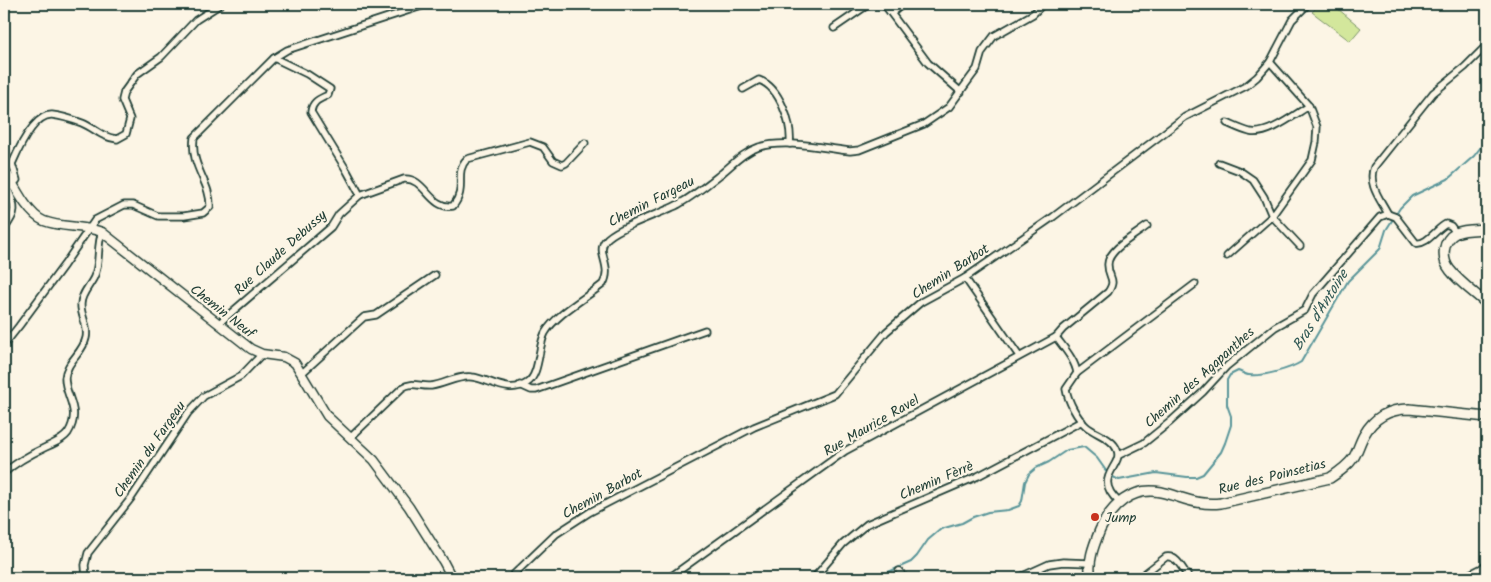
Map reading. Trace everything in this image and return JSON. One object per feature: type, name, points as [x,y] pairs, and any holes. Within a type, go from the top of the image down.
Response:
[{"type":"main road","name":"Chemin Neuf","points":[[4,168],[33,213],[43,220],[102,232],[251,349],[262,354],[284,357],[295,363],[327,416],[374,460],[409,507],[452,578]]},
{"type":"main road","points":[[1487,229],[1456,233],[1445,245],[1444,252],[1444,261],[1449,269],[1487,304]]},
{"type":"main road","name":"Rue des Poinsetias","points":[[1119,502],[1133,494],[1148,491],[1160,492],[1208,505],[1330,478],[1343,469],[1354,457],[1368,427],[1388,412],[1399,409],[1487,417]]},
{"type":"main road","points":[[1091,578],[1089,563],[1101,528],[1119,502]]},
{"type":"street","points":[[4,229],[10,222],[15,208],[8,189],[17,180],[12,164],[30,130],[43,117],[51,115],[82,124],[106,138],[117,140],[126,134],[130,119],[122,100],[124,92],[137,74],[161,57],[196,20],[221,4]]},
{"type":"street","points":[[4,345],[95,220],[124,205],[133,206],[158,216],[203,214],[210,207],[210,198],[193,150],[194,138],[274,58],[287,50],[428,4]]},
{"type":"street","points":[[834,28],[869,4]]},
{"type":"street","points":[[884,4],[928,63],[961,92]]},
{"type":"street","points":[[892,13],[903,4]]},
{"type":"street","name":"Chemin Fargeau","points":[[520,385],[528,382],[533,376],[543,338],[551,325],[603,284],[607,278],[607,269],[602,253],[603,243],[608,238],[680,203],[703,189],[742,156],[752,150],[771,145],[790,144],[850,151],[859,150],[924,124],[949,107],[961,92],[977,69],[982,52],[994,36],[1033,14],[1043,4]]},
{"type":"street","name":"Chemin Barbot","points":[[510,578],[556,534],[590,512],[754,427],[835,394],[886,332],[921,302],[965,278],[1053,216],[1185,117],[1246,86],[1257,77],[1270,62],[1292,20],[1308,4]]},
{"type":"street","points":[[1456,233],[1451,226],[1446,224],[1422,244],[1416,243],[1396,217],[1388,214],[1372,183],[1372,173],[1433,93],[1453,78],[1487,45]]},
{"type":"street","points":[[274,58],[307,74],[330,90],[328,95],[315,102],[311,112],[348,171],[360,195]]},
{"type":"street","points":[[1227,256],[1272,216],[1312,160],[1316,142],[1316,127],[1309,106],[1270,62]]},
{"type":"street","points":[[743,89],[759,80],[770,86],[781,103],[788,119],[791,134],[790,144]]},
{"type":"street","points":[[1227,123],[1251,132],[1264,130],[1280,124],[1309,106]]},
{"type":"street","name":"Rue Claude Debussy","points":[[218,324],[331,228],[339,214],[360,195],[410,179],[416,182],[436,202],[443,206],[453,206],[461,192],[461,168],[467,159],[530,142],[543,147],[556,164],[562,165],[585,143]]},
{"type":"street","points":[[1219,163],[1240,171],[1253,180],[1264,197],[1272,216],[1300,246]]},
{"type":"street","name":"Chemin des Agapanthes","points":[[1118,455],[1144,443],[1203,392],[1227,366],[1275,327],[1305,310],[1313,294],[1342,259],[1380,217],[1388,214]]},
{"type":"street","name":"Rue Maurice Ravel","points":[[669,578],[844,451],[1056,337],[1113,286],[1107,266],[1111,255],[1114,250],[1147,226]]},
{"type":"street","points":[[4,473],[14,464],[46,446],[60,441],[71,427],[73,406],[66,386],[65,376],[68,367],[83,348],[87,337],[87,330],[80,307],[81,299],[95,276],[98,264],[98,241],[102,232]]},
{"type":"street","points":[[301,374],[364,317],[376,315],[435,275]]},
{"type":"street","points":[[965,278],[1019,356]]},
{"type":"street","points":[[1119,502],[1109,490],[1108,483],[1110,471],[1118,455],[1113,444],[1087,427],[1067,396],[1066,389],[1077,374],[1195,284]]},
{"type":"street","points":[[350,438],[402,388],[409,384],[429,386],[469,376],[496,385],[511,387],[520,385],[536,390],[705,330]]},
{"type":"street","points":[[1056,337],[1074,363],[1077,374]]},
{"type":"street","name":"Chemin du Fargeau","points":[[86,578],[85,565],[88,553],[132,497],[188,413],[204,396],[241,376],[262,354]]},
{"type":"street","name":"Chemin Fèrrè","points":[[814,578],[843,544],[867,524],[978,476],[1082,421]]},
{"type":"street","points":[[1139,578],[1170,556],[1174,558],[1189,578]]},
{"type":"street","points":[[1018,578],[1049,564],[1063,562],[1089,563]]},
{"type":"street","points":[[1462,578],[1482,568],[1487,563]]},
{"type":"street","points":[[899,571],[905,578]]},
{"type":"green space","points":[[1320,4],[1332,4],[1361,28],[1350,41],[1312,12]]},
{"type":"waterway","name":"Bras d'Antoine","points":[[875,578],[911,562],[928,540],[941,529],[962,523],[988,512],[1008,510],[1019,506],[1029,474],[1067,450],[1084,447],[1097,458],[1109,475],[1119,480],[1156,473],[1187,477],[1196,477],[1203,474],[1221,452],[1231,425],[1231,416],[1227,405],[1227,380],[1230,375],[1238,371],[1249,375],[1268,374],[1301,362],[1348,281],[1380,249],[1386,230],[1400,208],[1412,196],[1448,179],[1474,156],[1487,139]]},
{"type":"place","name":"Jump","points":[[1095,517]]}]
